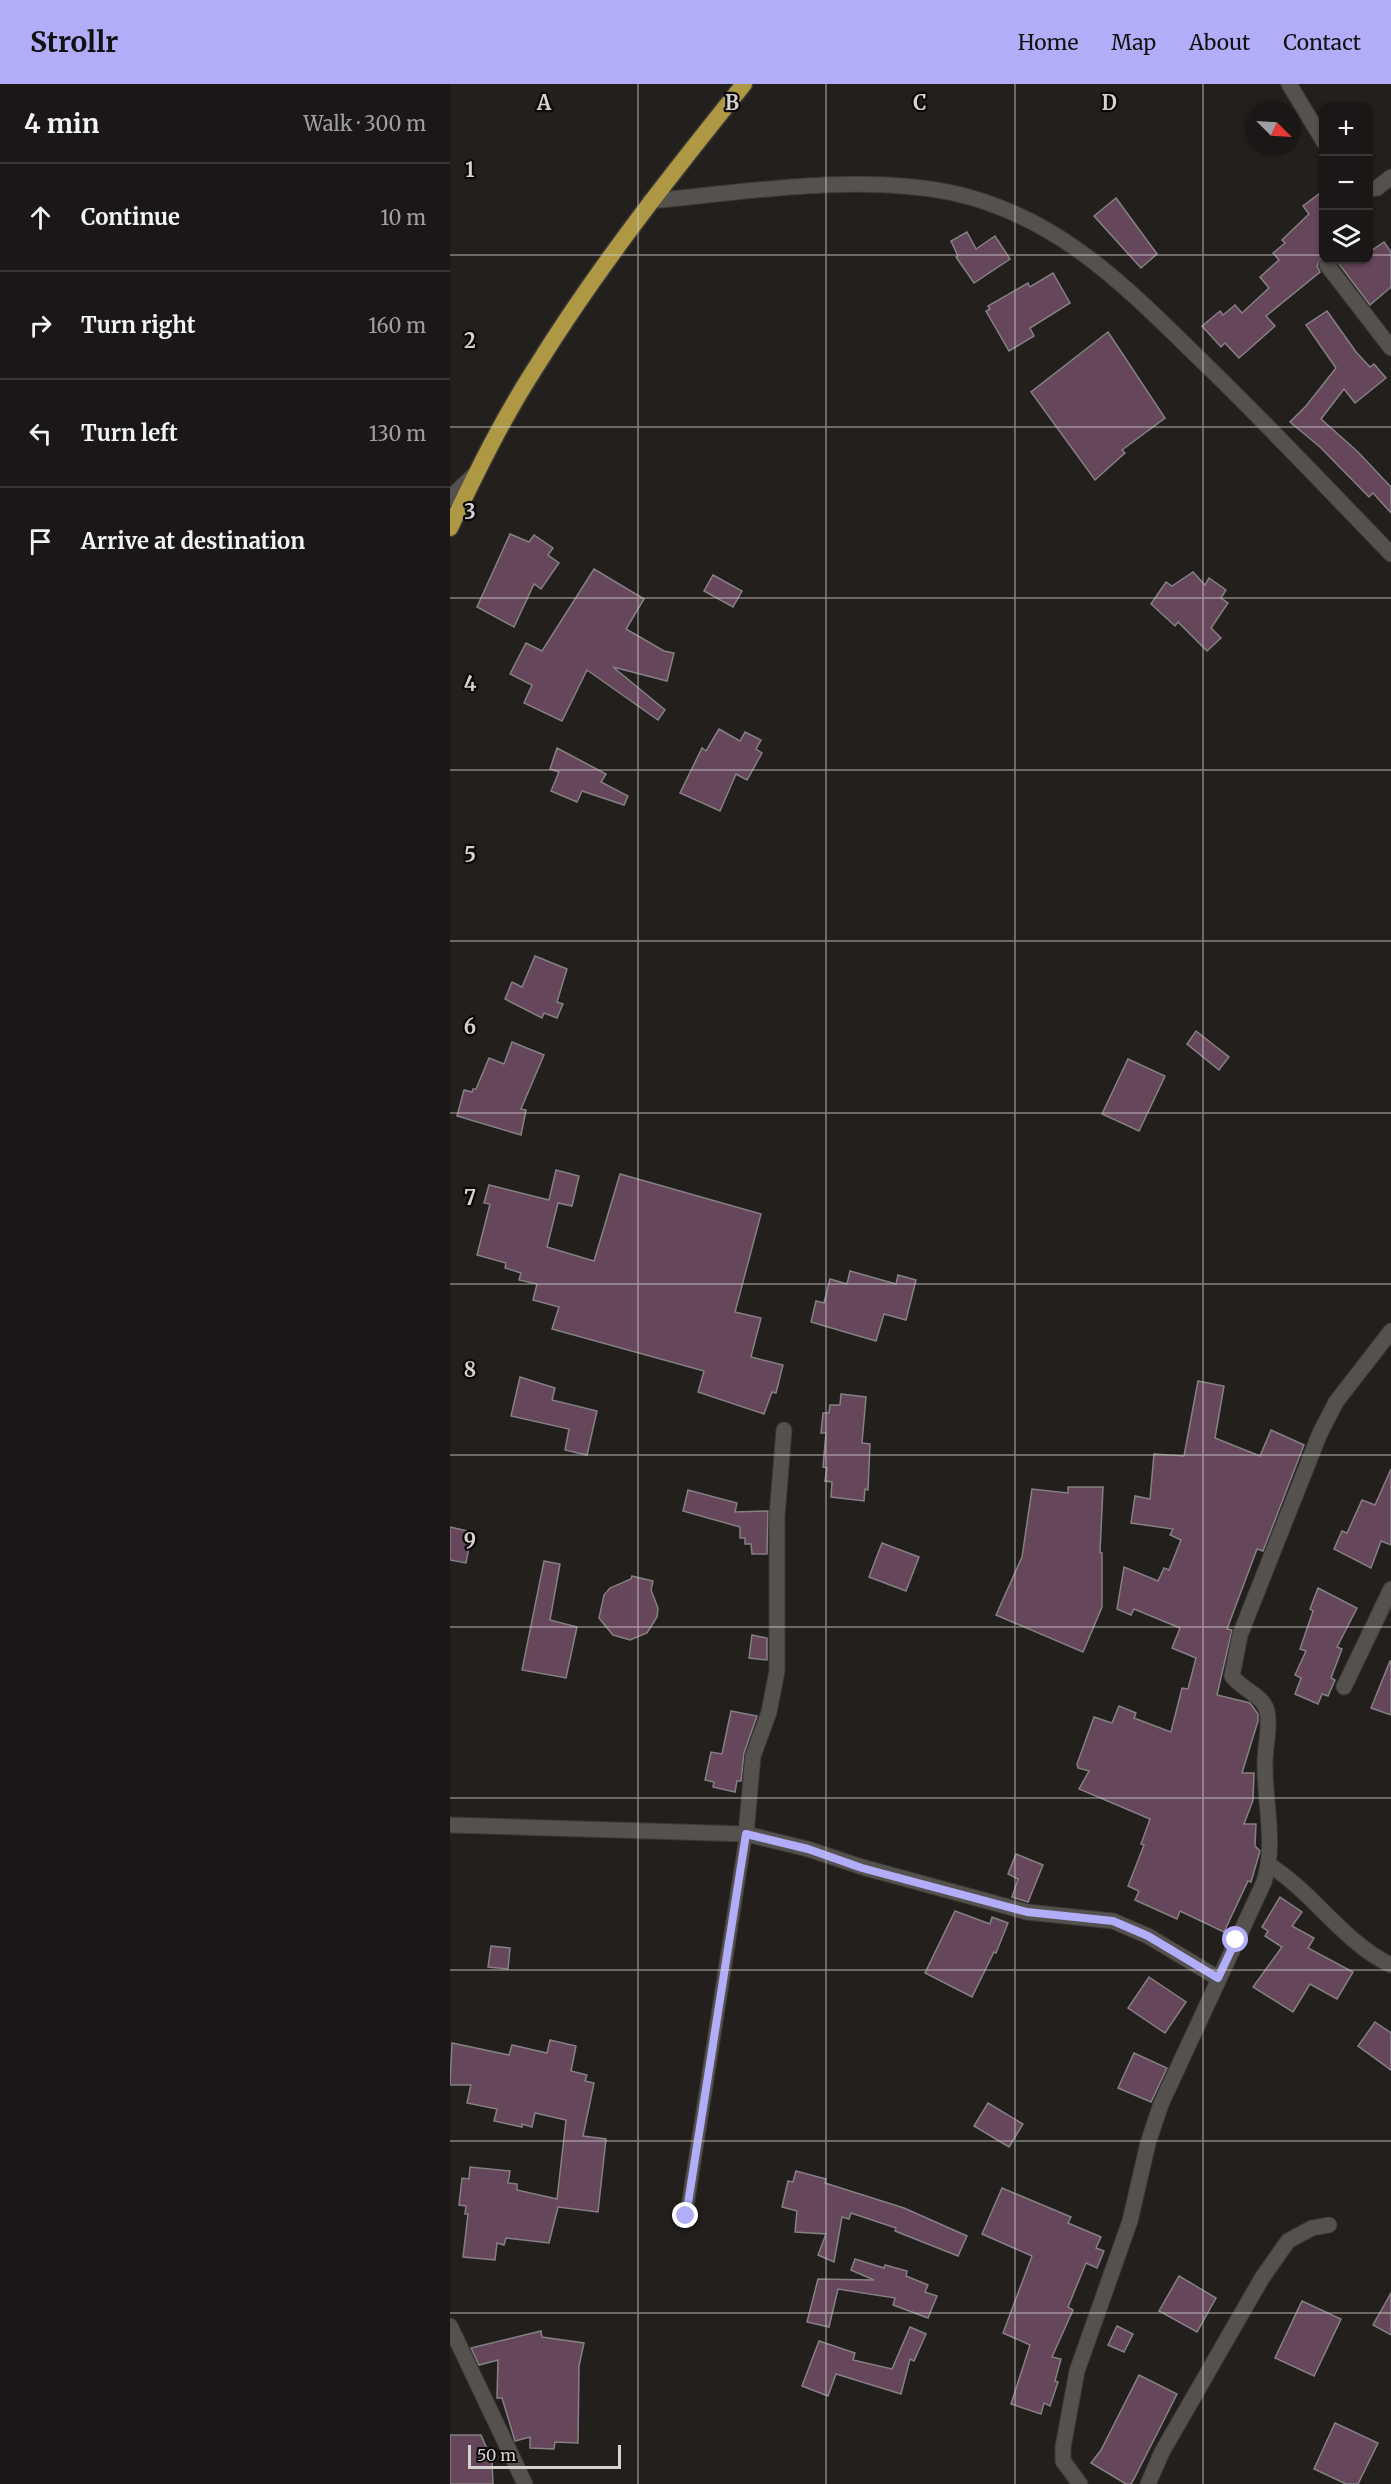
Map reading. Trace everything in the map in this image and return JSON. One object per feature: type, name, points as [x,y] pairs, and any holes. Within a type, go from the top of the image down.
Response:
[{"type":"highway","points":[[450,528],[477,472],[535,368],[610,255],[650,201],[744,84]]},
{"type":"street","points":[[1289,84],[1319,135]]},
{"type":"street","points":[[1373,189],[1391,177]]},
{"type":"street","points":[[650,201],[787,188],[890,185],[953,194],[1005,211],[1060,236],[1102,266],[1169,329],[1251,408],[1391,554]]},
{"type":"street","points":[[1327,265],[1391,348]]},
{"type":"street","points":[[450,498],[477,472]]},
{"type":"street","points":[[1080,2484],[1063,2461],[1062,2447],[1077,2371],[1130,2221],[1148,2143],[1161,2104],[1264,1882],[1269,1865],[1271,1849],[1265,1767],[1267,1710],[1263,1702],[1238,1685],[1232,1676],[1232,1663],[1240,1635],[1320,1433],[1336,1402],[1391,1330]]},
{"type":"street","points":[[746,1834],[753,1756],[769,1712],[777,1671],[777,1516],[784,1430]]},
{"type":"street","points":[[1344,1687],[1391,1589]]},
{"type":"street","points":[[450,1825],[746,1834],[808,1849],[873,1871],[1027,1912],[1113,1921],[1148,1936],[1218,1978]]},
{"type":"street","points":[[1269,1865],[1291,1880],[1360,1944],[1391,1965]]},
{"type":"street","points":[[1148,2484],[1162,2452],[1262,2278],[1288,2241],[1311,2228],[1329,2225]]},
{"type":"street","points":[[450,2326],[525,2484]]},
{"type":"lane","points":[[686,2216],[746,1834]]},
{"type":"building","points":[[1319,194],[1319,263],[1317,266],[1320,272],[1266,316],[1275,326],[1239,358],[1225,343],[1221,347],[1202,326],[1220,311],[1223,315],[1235,305],[1242,313],[1269,288],[1260,277],[1279,260],[1273,253],[1285,243],[1282,240],[1309,214],[1303,206]]},
{"type":"building","points":[[1116,198],[1157,254],[1141,268],[1094,216]]},
{"type":"building","points":[[967,232],[976,249],[995,236],[1010,259],[974,283],[956,257],[958,256],[951,241]]},
{"type":"building","points":[[1384,242],[1391,252],[1391,287],[1370,305],[1339,264],[1373,264],[1373,250]]},
{"type":"building","points":[[1053,273],[1070,303],[1030,328],[1034,336],[1009,351],[986,311],[990,309],[988,306],[1028,283],[1030,287]]},
{"type":"building","points":[[1327,311],[1356,352],[1370,367],[1374,364],[1386,378],[1355,403],[1344,389],[1321,419],[1358,452],[1391,487],[1391,513],[1373,493],[1369,497],[1320,447],[1290,422],[1306,406],[1336,368],[1306,325]]},
{"type":"building","points":[[1108,332],[1165,418],[1122,450],[1125,453],[1095,480],[1031,392]]},
{"type":"building","points":[[510,534],[529,542],[534,535],[553,548],[548,555],[559,563],[541,589],[534,584],[514,627],[477,607]]},
{"type":"building","points":[[594,569],[644,599],[626,629],[664,651],[674,653],[667,681],[613,667],[665,710],[658,720],[587,670],[562,721],[524,703],[532,685],[510,674],[526,643],[542,651]]},
{"type":"building","points":[[1193,572],[1205,585],[1209,578],[1226,590],[1221,598],[1228,603],[1211,628],[1221,638],[1207,651],[1178,622],[1175,626],[1151,604],[1166,582],[1172,586]]},
{"type":"building","points":[[713,575],[742,591],[733,607],[704,591]]},
{"type":"building","points":[[719,729],[740,741],[745,732],[761,740],[756,749],[762,753],[747,780],[736,774],[720,811],[680,793],[702,748],[706,751]]},
{"type":"building","points":[[557,748],[606,774],[601,782],[628,796],[624,805],[582,791],[577,802],[551,791],[559,772],[550,769]]},
{"type":"building","points":[[535,956],[567,969],[557,1002],[563,1004],[557,1018],[544,1013],[542,1018],[505,999],[512,982],[522,987]]},
{"type":"building","points":[[1196,1031],[1229,1057],[1219,1070],[1187,1044]]},
{"type":"building","points":[[512,1042],[544,1055],[521,1109],[526,1110],[521,1135],[457,1116],[464,1090],[472,1092],[476,1089],[489,1058],[504,1064]]},
{"type":"building","points":[[1128,1059],[1165,1076],[1139,1131],[1102,1114]]},
{"type":"building","points":[[556,1170],[579,1176],[572,1206],[558,1203],[547,1247],[594,1261],[620,1174],[761,1214],[735,1312],[761,1318],[751,1357],[783,1365],[776,1393],[772,1392],[764,1414],[698,1392],[704,1371],[552,1329],[559,1307],[533,1300],[537,1284],[519,1280],[521,1273],[505,1268],[506,1263],[477,1255],[490,1204],[484,1203],[489,1185],[549,1200]]},
{"type":"building","points":[[850,1271],[896,1284],[898,1275],[916,1280],[906,1320],[884,1314],[876,1341],[811,1322],[816,1301],[824,1303],[830,1279],[847,1284]]},
{"type":"building","points":[[520,1377],[555,1388],[552,1400],[597,1411],[587,1455],[565,1450],[569,1429],[511,1416]]},
{"type":"building","points":[[1198,1381],[1224,1386],[1215,1438],[1260,1456],[1271,1430],[1304,1445],[1263,1551],[1257,1549],[1227,1629],[1232,1630],[1217,1695],[1250,1703],[1258,1714],[1258,1721],[1242,1773],[1254,1773],[1253,1800],[1244,1824],[1256,1824],[1255,1846],[1260,1851],[1251,1882],[1248,1881],[1224,1932],[1180,1911],[1177,1919],[1135,1900],[1139,1891],[1128,1886],[1144,1845],[1141,1844],[1150,1819],[1079,1789],[1089,1771],[1078,1768],[1077,1764],[1094,1717],[1112,1723],[1119,1706],[1136,1713],[1134,1718],[1171,1732],[1182,1688],[1188,1689],[1196,1658],[1172,1648],[1180,1628],[1134,1609],[1131,1615],[1117,1609],[1124,1567],[1158,1581],[1164,1568],[1169,1570],[1181,1540],[1170,1535],[1173,1529],[1131,1523],[1135,1496],[1150,1499],[1154,1454],[1184,1456]]},
{"type":"building","points":[[841,1394],[866,1397],[862,1443],[870,1444],[868,1490],[865,1489],[864,1501],[831,1497],[832,1482],[825,1481],[827,1468],[823,1467],[826,1433],[821,1433],[823,1413],[829,1413],[830,1405],[840,1405]]},
{"type":"building","points":[[1391,1469],[1391,1545],[1381,1541],[1371,1568],[1334,1549],[1342,1531],[1347,1533],[1362,1500],[1375,1505]]},
{"type":"building","points":[[1068,1487],[1103,1487],[1100,1552],[1102,1553],[1102,1607],[1083,1652],[996,1615],[1022,1557],[1032,1489],[1068,1493]]},
{"type":"building","points":[[688,1490],[737,1503],[735,1512],[768,1511],[767,1554],[752,1554],[751,1544],[745,1544],[745,1538],[740,1538],[740,1527],[683,1511]]},
{"type":"building","points":[[450,1527],[472,1532],[466,1563],[450,1560]]},
{"type":"building","points":[[882,1543],[919,1557],[906,1591],[869,1577]]},
{"type":"building","points":[[544,1561],[560,1564],[550,1620],[577,1627],[566,1678],[522,1670]]},
{"type":"building","points":[[632,1576],[653,1581],[651,1590],[658,1608],[657,1617],[647,1633],[630,1640],[613,1635],[599,1618],[604,1595],[610,1588],[631,1579]]},
{"type":"building","points":[[1318,1588],[1357,1608],[1337,1647],[1342,1649],[1331,1678],[1335,1680],[1328,1696],[1322,1694],[1318,1704],[1295,1694],[1301,1678],[1295,1675],[1306,1651],[1300,1649]]},
{"type":"building","points":[[752,1635],[767,1638],[767,1660],[749,1658]]},
{"type":"building","points":[[1391,1661],[1391,1715],[1371,1708]]},
{"type":"building","points":[[731,1711],[757,1716],[744,1753],[741,1781],[737,1781],[735,1792],[713,1787],[714,1782],[705,1780],[711,1752],[722,1754]]},
{"type":"building","points":[[1016,1854],[1043,1865],[1028,1902],[1012,1897],[1018,1879],[1008,1874]]},
{"type":"building","points":[[1280,1897],[1302,1912],[1292,1926],[1314,1938],[1308,1948],[1353,1972],[1337,1999],[1310,1984],[1293,2012],[1253,1987],[1282,1947],[1265,1936],[1268,1931],[1262,1927]]},
{"type":"building","points":[[955,1911],[990,1924],[992,1917],[1008,1923],[996,1953],[994,1952],[972,1997],[925,1973]]},
{"type":"building","points":[[491,1946],[510,1948],[508,1969],[488,1967]]},
{"type":"building","points":[[1149,1977],[1186,2002],[1165,2033],[1128,2008]]},
{"type":"building","points":[[1375,2022],[1391,2033],[1391,2070],[1358,2046]]},
{"type":"building","points":[[550,2040],[576,2046],[571,2071],[587,2075],[585,2081],[594,2083],[583,2136],[606,2139],[598,2212],[558,2207],[549,2243],[506,2238],[504,2245],[497,2243],[495,2260],[463,2257],[468,2214],[465,2214],[466,2206],[459,2205],[462,2178],[469,2179],[470,2167],[510,2171],[508,2183],[517,2184],[517,2190],[557,2199],[566,2120],[535,2113],[532,2127],[522,2124],[522,2127],[494,2121],[497,2109],[467,2103],[471,2085],[450,2085],[452,2043],[509,2055],[512,2045],[547,2053]]},
{"type":"building","points":[[1134,2053],[1167,2068],[1151,2102],[1118,2088]]},
{"type":"building","points":[[988,2103],[1023,2124],[1009,2147],[974,2126]]},
{"type":"building","points":[[796,2171],[826,2179],[825,2183],[904,2208],[967,2236],[958,2256],[895,2231],[896,2228],[851,2213],[849,2219],[842,2217],[834,2262],[818,2255],[826,2234],[795,2232],[797,2211],[782,2207],[788,2181],[793,2182]]},
{"type":"building","points":[[1002,2188],[1071,2217],[1068,2223],[1101,2237],[1096,2248],[1104,2251],[1097,2268],[1086,2263],[1068,2307],[1073,2310],[1052,2357],[1061,2359],[1055,2381],[1058,2382],[1050,2406],[1044,2403],[1041,2414],[1011,2404],[1030,2345],[1003,2333],[1032,2256],[982,2234]]},
{"type":"building","points":[[855,2259],[884,2268],[885,2265],[907,2271],[906,2276],[928,2285],[925,2292],[937,2296],[928,2318],[893,2305],[895,2298],[838,2289],[829,2327],[807,2322],[818,2279],[874,2280],[851,2270]]},
{"type":"building","points":[[1179,2276],[1216,2298],[1197,2332],[1159,2311]]},
{"type":"building","points":[[1391,2293],[1391,2335],[1373,2325]]},
{"type":"building","points":[[1302,2301],[1341,2319],[1314,2376],[1275,2358]]},
{"type":"building","points":[[1117,2326],[1133,2334],[1124,2352],[1108,2345]]},
{"type":"building","points":[[910,2327],[926,2334],[914,2361],[910,2359],[901,2394],[836,2374],[828,2396],[802,2386],[819,2341],[855,2353],[853,2360],[892,2369]]},
{"type":"building","points":[[541,2331],[542,2337],[584,2343],[579,2366],[578,2443],[555,2442],[554,2449],[530,2448],[530,2437],[515,2441],[502,2398],[497,2398],[498,2360],[479,2365],[471,2348]]},
{"type":"building","points":[[1139,2375],[1177,2394],[1134,2479],[1131,2484],[1126,2484],[1091,2463],[1101,2450]]},
{"type":"building","points":[[1335,2423],[1378,2443],[1358,2484],[1346,2484],[1314,2469]]},
{"type":"building","points":[[450,2435],[481,2435],[492,2460],[493,2484],[450,2484]]},
{"type":"route","points":[[686,2216],[746,1834],[808,1849],[862,1868],[1027,1912],[1050,1916],[1095,1918],[1130,1926],[1218,1978],[1236,1940]]}]
